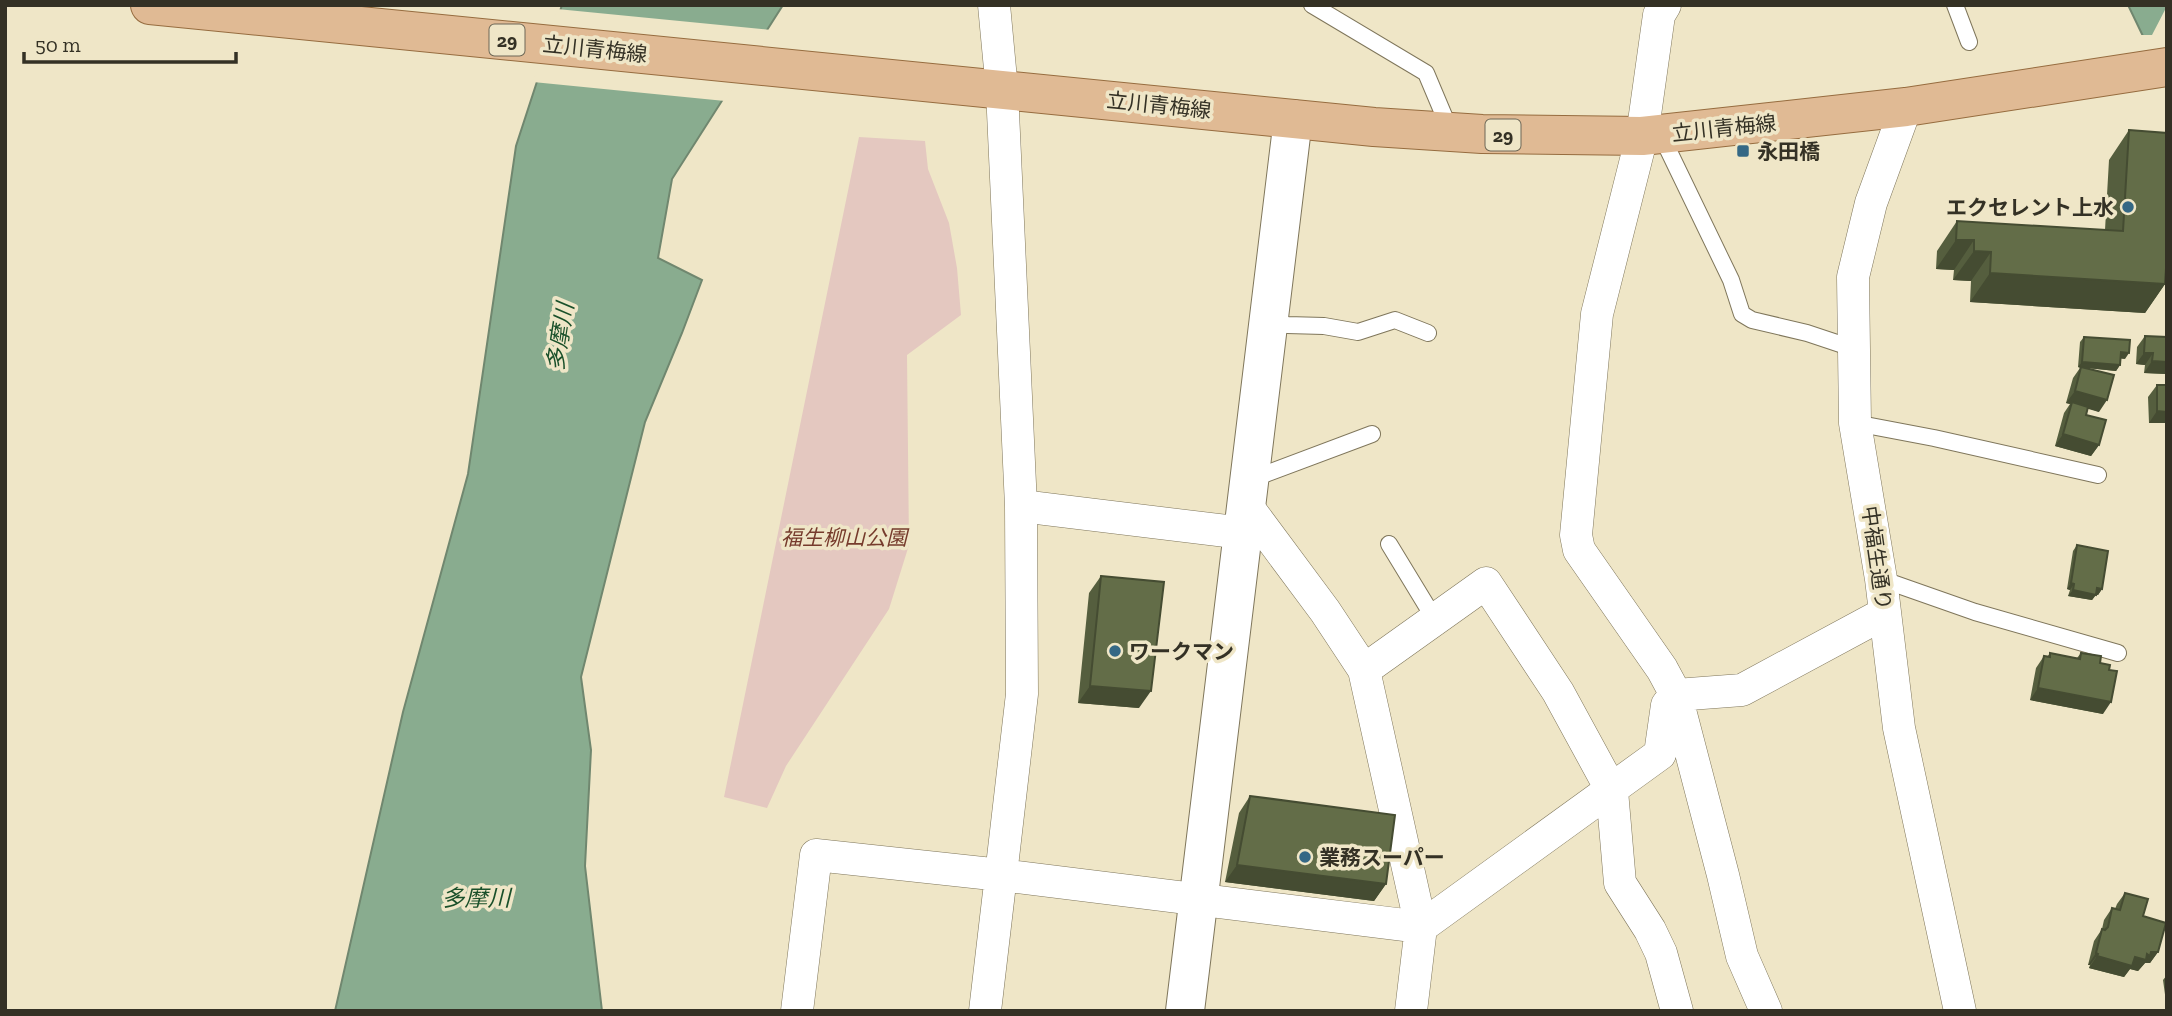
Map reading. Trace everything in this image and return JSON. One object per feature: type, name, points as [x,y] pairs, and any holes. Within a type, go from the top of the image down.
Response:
[{"type":"main road","name":"立川青梅線","points":[[150,5],[1293,119],[1451,132],[1652,135],[1906,107],[2153,70]]},
{"type":"street","points":[[985,1011],[1022,694],[1021,506],[1002,90],[994,5]]},
{"type":"street","points":[[1665,5],[1659,15],[1652,135],[1597,314],[1576,535],[1579,550],[1662,669],[1676,695],[1742,956],[1766,1011]]},
{"type":"street","name":"中福生通り","points":[[1906,107],[1871,203],[1853,277],[1855,423],[1881,579],[1899,728],[1960,1011]]},
{"type":"street","points":[[1185,1011],[1293,119]]},
{"type":"street","points":[[1021,506],[1247,506]]},
{"type":"street","points":[[1247,506],[1325,611],[1364,670],[1422,926],[1411,1011]]},
{"type":"street","points":[[1364,670],[1486,583],[1558,692],[1612,791],[1620,883],[1650,930],[1661,953],[1677,1011]]},
{"type":"street","points":[[797,1011],[816,855],[1422,926],[1660,754],[1667,705],[1676,695],[1742,690],[1885,613]]},
{"type":"lane","points":[[1312,5],[1426,73],[1451,132]]},
{"type":"lane","points":[[1955,5],[1969,42]]},
{"type":"lane","points":[[1652,135],[1731,280],[1742,314],[1752,320],[1807,333],[1852,348]]},
{"type":"lane","points":[[1270,319],[1287,325],[1324,326],[1358,332],[1395,320],[1428,333]]},
{"type":"lane","points":[[1855,423],[2098,475]]},
{"type":"lane","points":[[1247,506],[1372,434]]},
{"type":"lane","points":[[1389,544],[1434,618]]},
{"type":"lane","points":[[1881,579],[1976,612],[2118,653]]},
{"type":"green space","name":"福生柳山公園","points":[[859,137],[925,141],[928,169],[949,223],[957,268],[961,315],[907,355],[909,545],[889,609],[786,766],[767,808],[724,797]]},
{"type":"water","name":"多摩川","points":[[562,5],[783,5],[672,179],[658,258],[702,280],[645,422],[581,677],[591,750],[585,866],[602,1011],[335,1011],[403,712],[468,474],[516,146]]},
{"type":"water","points":[[2128,5],[2167,5],[2167,86]]},
{"type":"pier","points":[[2167,6],[2167,90],[2139,35],[2152,35]]},
{"type":"pier","points":[[557,9],[771,30],[725,101],[533,82]]},
{"type":"building","points":[[2129,130],[2167,133],[2165,284],[1990,273],[1991,252],[1974,251],[1974,240],[1956,240],[1957,221],[2123,231]]},
{"type":"building","points":[[2145,336],[2167,337],[2167,362],[2152,361],[2153,353],[2144,353]]},
{"type":"building","points":[[2084,337],[2130,340],[2129,353],[2121,352],[2120,365],[2082,362]]},
{"type":"building","points":[[2081,367],[2114,375],[2107,400],[2075,391]]},
{"type":"building","points":[[2157,385],[2167,385],[2167,412],[2157,411]]},
{"type":"building","points":[[2072,402],[2088,407],[2086,415],[2106,420],[2099,445],[2063,434]]},
{"type":"building","points":[[2077,545],[2108,551],[2102,589],[2097,588],[2096,595],[2073,590],[2074,584],[2071,583]]},
{"type":"building","name":"ワークマン","points":[[1101,576],[1164,582],[1151,691],[1090,686]]},
{"type":"building","points":[[2050,653],[2080,659],[2081,653],[2101,656],[2100,663],[2110,665],[2109,670],[2117,671],[2111,702],[2038,688],[2044,656],[2050,657]]},
{"type":"building","name":"業務スーパー","points":[[1250,796],[1395,815],[1386,884],[1237,865]]},
{"type":"building","points":[[2125,893],[2148,899],[2143,916],[2166,923],[2158,952],[2151,952],[2150,956],[2147,954],[2146,960],[2135,957],[2132,966],[2097,956],[2096,953],[2102,929],[2108,927],[2112,908],[2120,910]]},
{"type":"place","name":"永田橋","points":[[1743,151]]},
{"type":"place","name":"エクセレント上水","points":[[2128,207]]},
{"type":"place","name":"ワークマン","points":[[1115,651]]},
{"type":"place","name":"業務スーパー","points":[[1305,857]]}]
